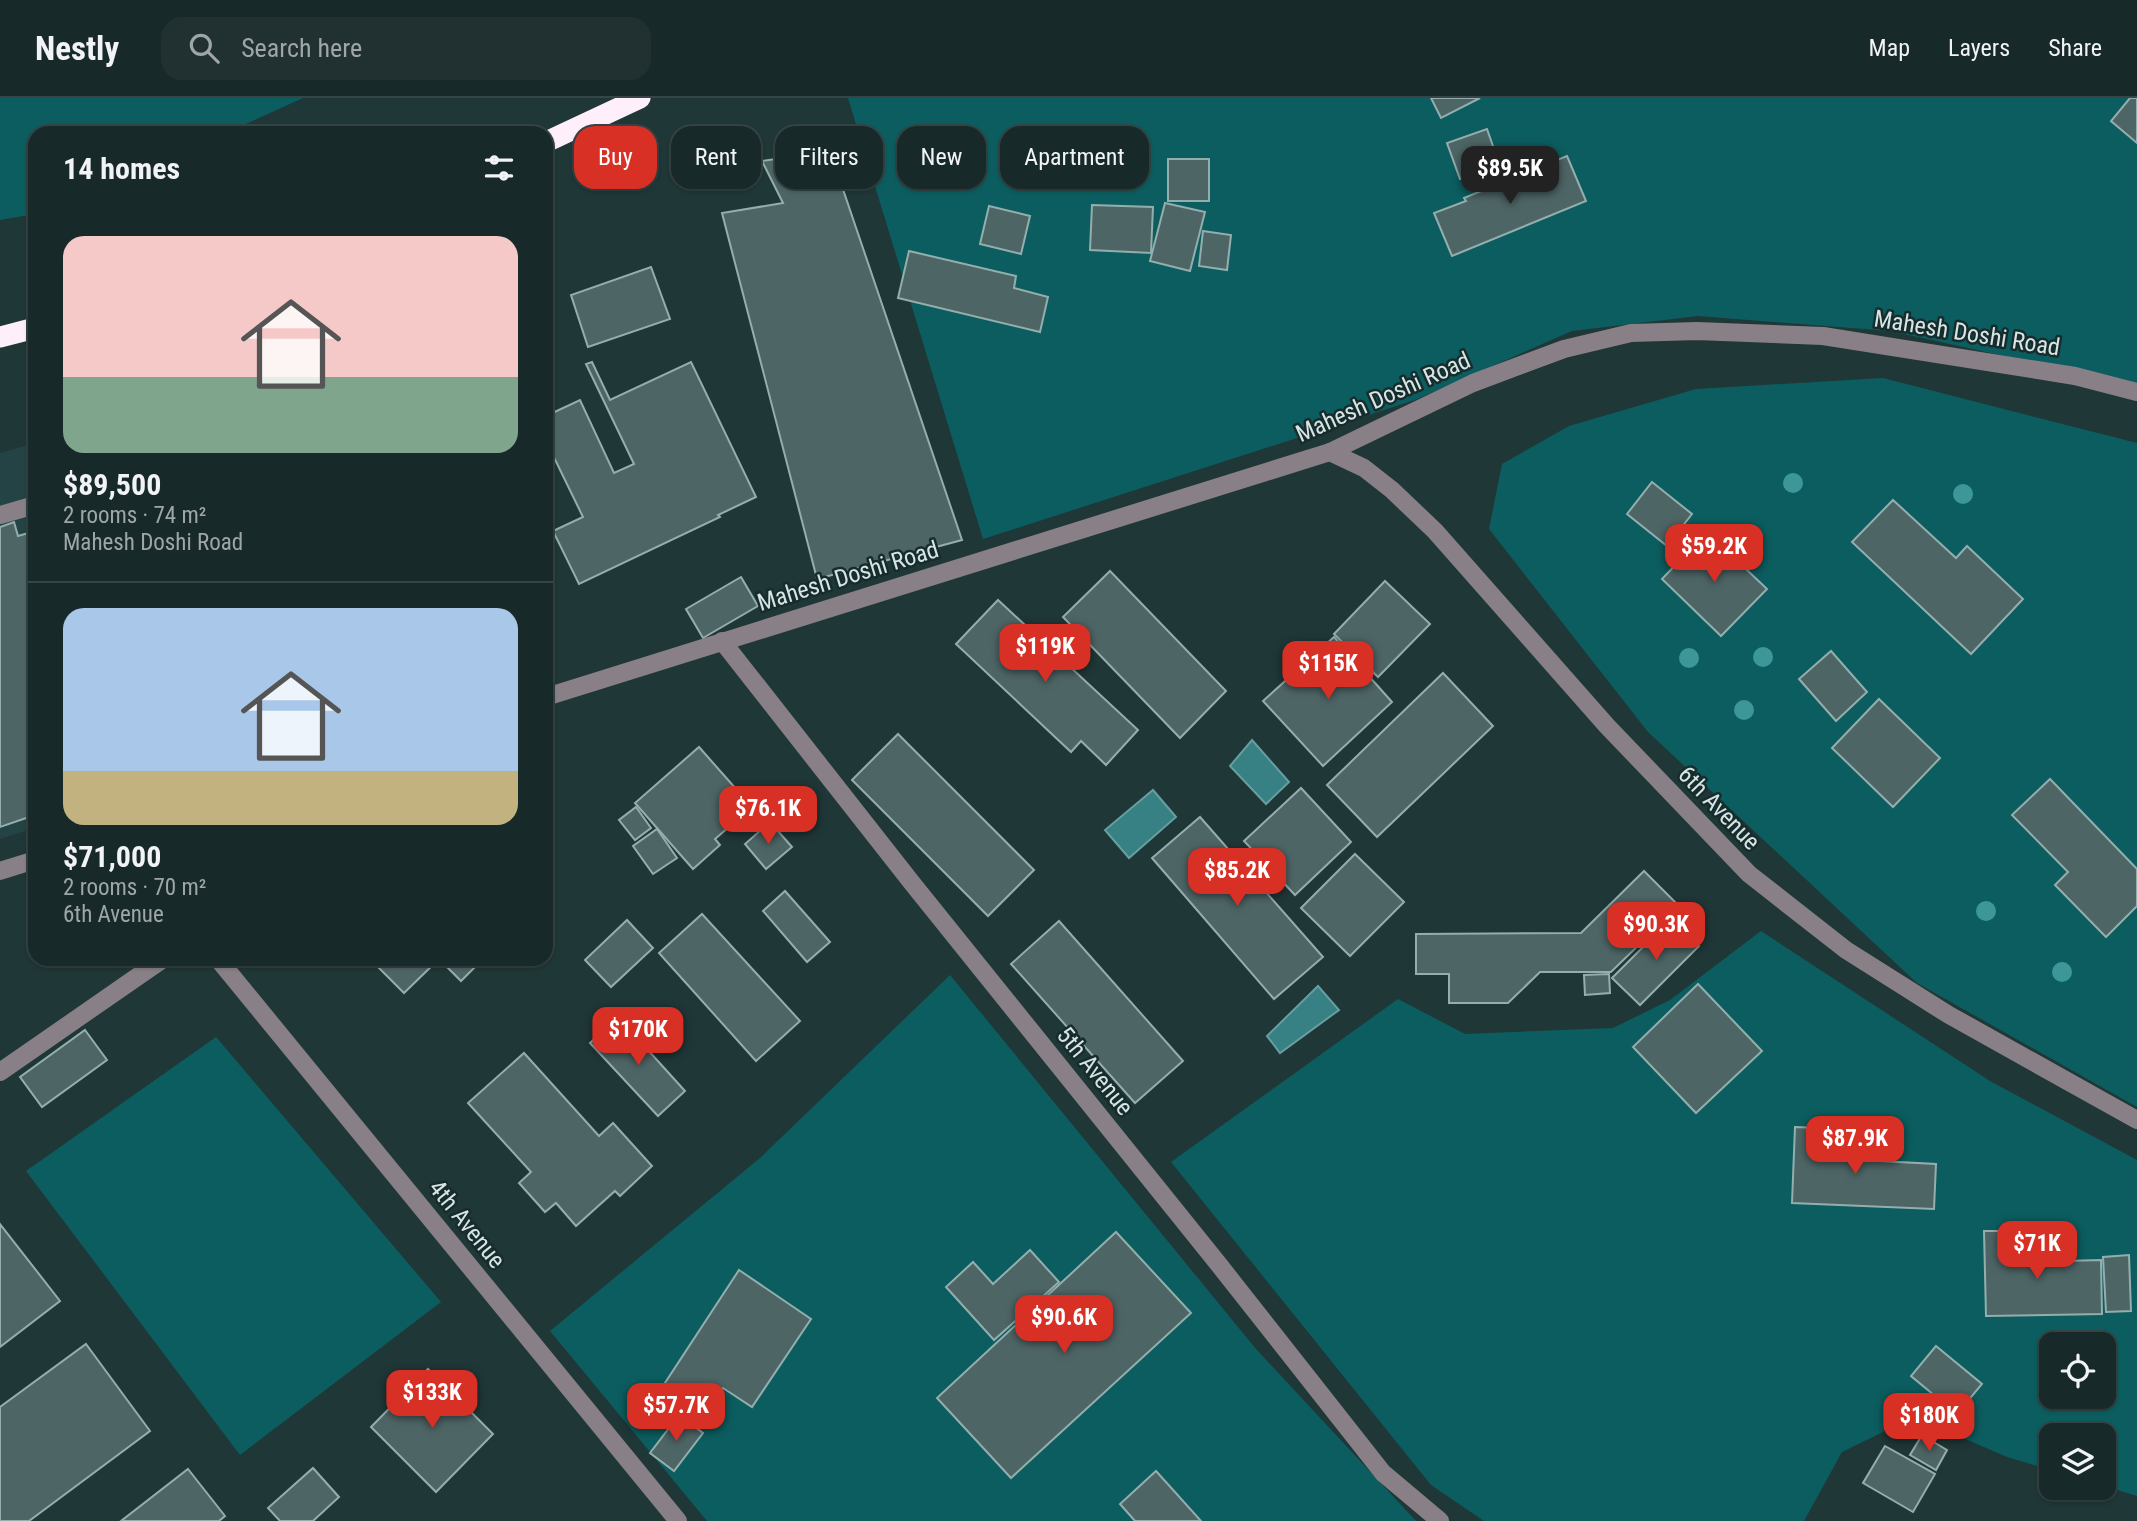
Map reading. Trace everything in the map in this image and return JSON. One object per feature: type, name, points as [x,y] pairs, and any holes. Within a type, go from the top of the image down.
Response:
[{"type":"highway","points":[[553,139],[640,98]]},
{"type":"highway","points":[[0,337],[28,330]]},
{"type":"street","name":"Mahesh Doshi Road","points":[[553,695],[1330,452],[1473,383],[1564,348],[1631,334],[1697,331],[1823,335],[2075,376],[2137,392]]},
{"type":"street","name":"6th Avenue","points":[[1330,452],[1364,468],[1392,490],[1435,531],[1607,726],[1749,874],[1846,950],[1949,1015],[2137,1120]]},
{"type":"street","points":[[0,515],[28,507]]},
{"type":"street","name":"5th Avenue","points":[[722,641],[1383,1473],[1440,1521]]},
{"type":"street","points":[[0,871],[28,862]]},
{"type":"street","points":[[0,1072],[153,966]]},
{"type":"street","name":"4th Avenue","points":[[224,966],[678,1521]]},
{"type":"shaded area","points":[[0,98],[303,98],[241,126],[28,126],[28,215],[0,220]]},
{"type":"shaded area","points":[[848,98],[2137,98],[2137,385],[1890,331],[1698,316],[1572,331],[1415,400],[983,539],[876,189],[883,189],[883,126],[857,126]]},
{"type":"shaded area","points":[[1883,378],[2137,443],[2137,1107],[1917,983],[1648,732],[1489,529],[1502,464],[1569,426],[1696,389]]},
{"type":"shaded area","points":[[28,445],[28,830],[0,839],[0,453]]},
{"type":"shaded area","points":[[1252,740],[1289,782],[1266,804],[1230,766]]},
{"type":"shaded area","points":[[1153,790],[1176,817],[1129,858],[1105,830]]},
{"type":"shaded area","points":[[1761,931],[1990,1081],[2137,1160],[2137,1496],[2116,1490],[2116,1423],[2039,1423],[2039,1466],[2007,1457],[1914,1417],[1842,1452],[1804,1521],[1484,1521],[1431,1485],[1171,1162],[1398,999],[1465,1034],[1613,1028],[1670,1000]]},
{"type":"shaded area","points":[[950,975],[1256,1349],[1416,1521],[707,1521],[550,1331],[760,1158]]},
{"type":"shaded area","points":[[1318,986],[1339,1010],[1280,1053],[1267,1036]]},
{"type":"shaded area","points":[[216,1037],[441,1302],[240,1455],[26,1171]]},
{"type":"building","points":[[1431,98],[1480,98],[1441,118]]},
{"type":"building","points":[[2130,98],[2137,98],[2137,143],[2111,121]]},
{"type":"building","points":[[1487,129],[1500,166],[1460,179],[1447,143]]},
{"type":"building","points":[[1567,156],[1586,201],[1452,256],[1434,213]]},
{"type":"building","points":[[775,159],[775,187],[762,161]]},
{"type":"building","points":[[1168,159],[1209,159],[1209,201],[1168,201]]},
{"type":"building","points":[[776,189],[843,189],[962,540],[817,579],[722,213],[783,203]]},
{"type":"building","points":[[1165,203],[1205,212],[1190,271],[1150,261]]},
{"type":"building","points":[[1092,205],[1153,207],[1151,253],[1090,250]]},
{"type":"building","points":[[989,206],[1030,216],[1021,254],[980,244]]},
{"type":"building","points":[[1203,231],[1231,235],[1227,270],[1199,266]]},
{"type":"building","points":[[909,251],[1016,276],[1014,288],[1048,297],[1040,332],[898,298]]},
{"type":"building","points":[[651,267],[670,319],[588,347],[571,295]]},
{"type":"building","points":[[592,362],[610,400],[691,362],[756,497],[579,584],[553,531],[583,517],[553,455],[553,413],[580,400],[614,473],[634,464],[586,364]]},
{"type":"building","points":[[1652,482],[1692,514],[1667,546],[1627,514]]},
{"type":"building","points":[[1893,500],[1956,558],[1967,546],[2023,599],[1971,654],[1852,542]]},
{"type":"building","points":[[14,522],[18,536],[28,533],[28,817],[0,827],[0,527]]},
{"type":"building","points":[[1707,532],[1767,589],[1721,636],[1662,579]]},
{"type":"building","points":[[1110,571],[1226,691],[1180,738],[1063,617]]},
{"type":"building","points":[[741,577],[758,606],[703,638],[686,609]]},
{"type":"building","points":[[1385,581],[1430,624],[1378,677],[1334,634]]},
{"type":"building","points":[[998,600],[1138,730],[1106,765],[1081,741],[1071,752],[956,644]]},
{"type":"building","points":[[1334,637],[1392,702],[1323,766],[1263,701]]},
{"type":"building","points":[[1831,651],[1867,692],[1836,721],[1799,679]]},
{"type":"building","points":[[1443,673],[1493,726],[1377,837],[1327,785]]},
{"type":"building","points":[[1879,699],[1940,758],[1893,807],[1832,748]]},
{"type":"building","points":[[898,734],[1034,870],[988,916],[852,780]]},
{"type":"building","points":[[699,747],[752,807],[715,839],[720,845],[693,869],[635,803]]},
{"type":"building","points":[[2050,779],[2137,869],[2137,906],[2106,937],[2055,885],[2068,872],[2012,815]]},
{"type":"building","points":[[1301,788],[1351,842],[1295,895],[1244,841]]},
{"type":"building","points":[[636,807],[651,828],[635,840],[619,820]]},
{"type":"building","points":[[1200,817],[1323,957],[1274,999],[1152,858]]},
{"type":"building","points":[[770,822],[792,847],[766,869],[745,844]]},
{"type":"building","points":[[657,829],[677,858],[653,874],[633,846]]},
{"type":"building","points":[[1355,854],[1404,902],[1350,956],[1301,908]]},
{"type":"building","points":[[1644,871],[1679,906],[1611,972],[1540,972],[1508,1003],[1449,1003],[1449,974],[1416,974],[1416,934],[1581,933]]},
{"type":"building","points":[[785,891],[830,942],[807,962],[763,911]]},
{"type":"building","points":[[702,914],[800,1021],[756,1061],[659,953]]},
{"type":"building","points":[[1671,919],[1699,946],[1640,1005],[1612,978]]},
{"type":"building","points":[[627,920],[653,948],[611,987],[585,960]]},
{"type":"building","points":[[1059,921],[1183,1061],[1135,1103],[1011,964]]},
{"type":"building","points":[[377,966],[432,966],[404,993]]},
{"type":"building","points":[[446,966],[476,966],[461,981]]},
{"type":"building","points":[[1609,974],[1610,993],[1585,995],[1584,975]]},
{"type":"building","points":[[1698,984],[1762,1051],[1696,1113],[1633,1047]]},
{"type":"building","points":[[618,1017],[685,1091],[658,1116],[590,1043]]},
{"type":"building","points":[[85,1030],[107,1060],[42,1107],[20,1077]]},
{"type":"building","points":[[524,1053],[599,1136],[613,1123],[652,1166],[620,1196],[615,1191],[576,1226],[556,1203],[545,1212],[519,1183],[531,1172],[468,1103]]},
{"type":"building","points":[[1795,1127],[1843,1129],[1842,1159],[1936,1164],[1934,1209],[1792,1203]]},
{"type":"building","points":[[0,1224],[60,1301],[0,1347]]},
{"type":"building","points":[[1984,1231],[2024,1231],[2024,1262],[2101,1260],[2102,1314],[1986,1316]]},
{"type":"building","points":[[1116,1232],[1191,1313],[1011,1478],[937,1398]]},
{"type":"building","points":[[1030,1250],[1059,1282],[994,1340],[946,1287],[973,1262],[993,1284]]},
{"type":"building","points":[[2129,1255],[2131,1311],[2106,1312],[2103,1257]]},
{"type":"building","points":[[739,1270],[811,1319],[752,1407],[723,1388],[703,1416],[661,1389]]},
{"type":"building","points":[[86,1344],[150,1431],[29,1521],[0,1521],[0,1407]]},
{"type":"building","points":[[1936,1346],[1982,1384],[1957,1414],[1911,1376]]},
{"type":"building","points":[[428,1369],[493,1434],[436,1492],[371,1427]]},
{"type":"building","points":[[679,1415],[703,1433],[674,1471],[650,1453]]},
{"type":"building","points":[[1922,1435],[1947,1450],[1936,1470],[1910,1455]]},
{"type":"building","points":[[1885,1446],[1935,1474],[1913,1512],[1863,1483]]},
{"type":"building","points":[[313,1468],[339,1497],[313,1521],[280,1521],[268,1508]]},
{"type":"building","points":[[188,1469],[225,1516],[219,1521],[121,1521]]},
{"type":"building","points":[[1156,1471],[1201,1521],[1135,1521],[1120,1504]]}]
